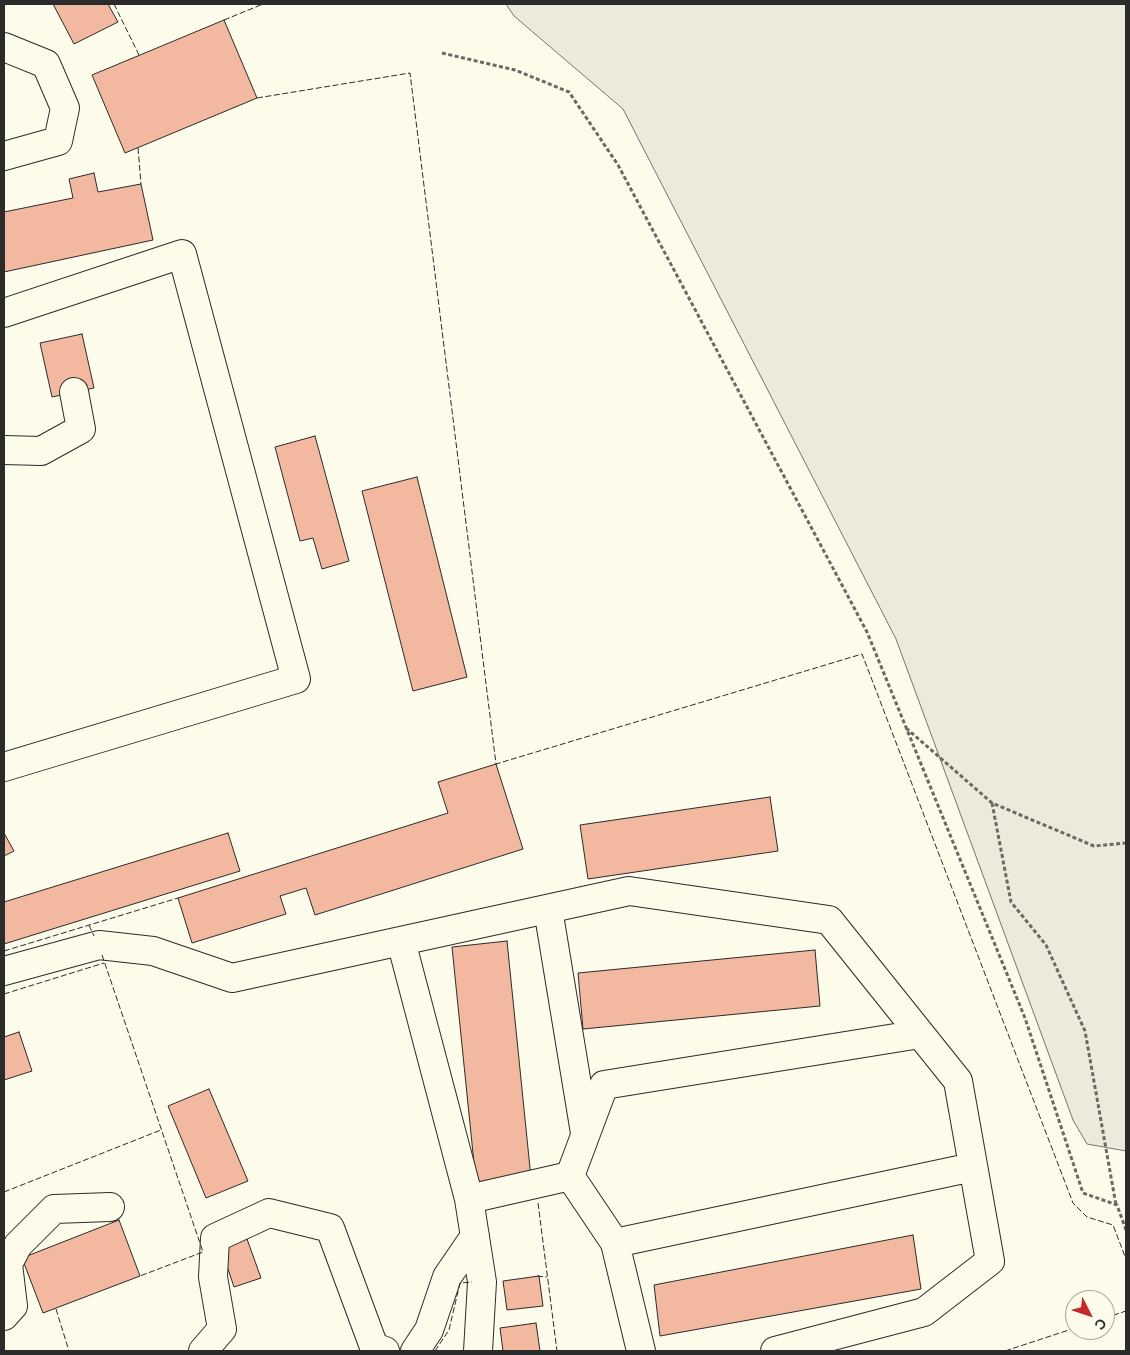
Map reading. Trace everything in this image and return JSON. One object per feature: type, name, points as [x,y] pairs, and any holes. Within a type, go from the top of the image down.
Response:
[{"type":"lane","points":[[4,47],[46,64],[65,108],[58,141],[4,156]]},
{"type":"lane","points":[[4,313],[182,254],[296,679],[4,767]]},
{"type":"lane","points":[[4,450],[41,451],[81,428],[74,392]]},
{"type":"lane","points":[[4,971],[98,945],[153,951],[232,978],[629,891],[828,920],[958,1081],[990,1260],[924,1312],[775,1351]]},
{"type":"lane","points":[[548,909],[585,1135]]},
{"type":"lane","points":[[401,940],[468,1199],[482,1282],[478,1351]]},
{"type":"lane","points":[[570,1176],[604,1086],[920,1034]]},
{"type":"lane","points":[[615,1243],[973,1167]]},
{"type":"lane","points":[[468,1199],[570,1176]]},
{"type":"lane","points":[[570,1176],[615,1243],[641,1351]]},
{"type":"lane","points":[[4,1316],[13,1306],[8,1264],[18,1245],[54,1209],[110,1207]]},
{"type":"lane","points":[[202,1351],[222,1329],[213,1277],[215,1238],[269,1214],[330,1228],[374,1347],[385,1351]]},
{"type":"lane","points":[[415,1351],[429,1330],[447,1277],[474,1236]]},
{"type":"path","points":[[442,53],[515,70],[569,92],[618,165],[867,632],[1025,1018],[1084,1193],[1117,1206]]},
{"type":"path","points":[[906,727],[992,803],[1094,846],[1126,843]]},
{"type":"path","points":[[992,803],[1011,902],[1046,945],[1085,1031],[1117,1206],[1126,1230]]},
{"type":"shaded area","points":[[506,4],[1126,4],[1126,1151],[1087,1144],[1073,1120],[896,639],[623,109],[514,16]]},
{"type":"building","points":[[53,4],[108,4],[118,22],[74,44]]},
{"type":"building","points":[[224,20],[257,98],[125,153],[92,75]]},
{"type":"building","points":[[94,173],[98,192],[141,184],[153,240],[4,272],[4,212],[73,198],[69,179]]},
{"type":"building","points":[[82,334],[94,388],[52,397],[40,343]]},
{"type":"building","points":[[315,436],[349,561],[322,569],[313,538],[300,541],[275,447]]},
{"type":"building","points":[[417,477],[467,677],[413,691],[362,491]]},
{"type":"building","points":[[496,764],[523,849],[315,915],[306,888],[280,896],[286,914],[192,943],[178,898],[448,813],[438,782]]},
{"type":"building","points":[[770,797],[778,851],[588,879],[580,825]]},
{"type":"building","points":[[4,833],[14,851],[4,856]]},
{"type":"building","points":[[228,833],[240,871],[4,944],[4,902]]},
{"type":"building","points":[[507,941],[531,1178],[476,1183],[452,947]]},
{"type":"building","points":[[815,950],[820,1006],[583,1029],[578,973]]},
{"type":"building","points":[[19,1032],[32,1071],[4,1080],[4,1037]]},
{"type":"building","points":[[209,1089],[248,1181],[206,1198],[168,1106]]},
{"type":"building","points":[[119,1220],[140,1276],[43,1313],[22,1258]]},
{"type":"building","points":[[913,1235],[921,1289],[660,1336],[654,1285]]},
{"type":"building","points":[[247,1239],[261,1278],[234,1287],[221,1248]]},
{"type":"building","points":[[539,1276],[543,1306],[507,1310],[503,1281]]},
{"type":"building","points":[[536,1323],[540,1351],[503,1351],[500,1328]]},
{"type":"fence","points":[[114,4],[139,55]]},
{"type":"fence","points":[[224,20],[263,4]]},
{"type":"fence","points":[[257,98],[410,73],[496,764],[862,654],[1073,1203],[1087,1217],[1113,1225],[1126,1259]]},
{"type":"fence","points":[[138,148],[141,184]]},
{"type":"fence","points":[[4,951],[178,898]]},
{"type":"fence","points":[[89,925],[94,936]]},
{"type":"fence","points":[[102,955],[203,1252],[140,1276]]},
{"type":"fence","points":[[4,994],[104,963]]},
{"type":"fence","points":[[4,1192],[161,1130]]},
{"type":"fence","points":[[538,1203],[557,1351]]},
{"type":"fence","points":[[537,1276],[547,1277]]},
{"type":"fence","points":[[435,1351],[449,1330],[460,1283],[472,1282]]},
{"type":"fence","points":[[56,1309],[69,1351]]},
{"type":"fence","points":[[1115,1315],[1126,1311]]},
{"type":"fence","points":[[1005,1351],[1065,1331]]}]
